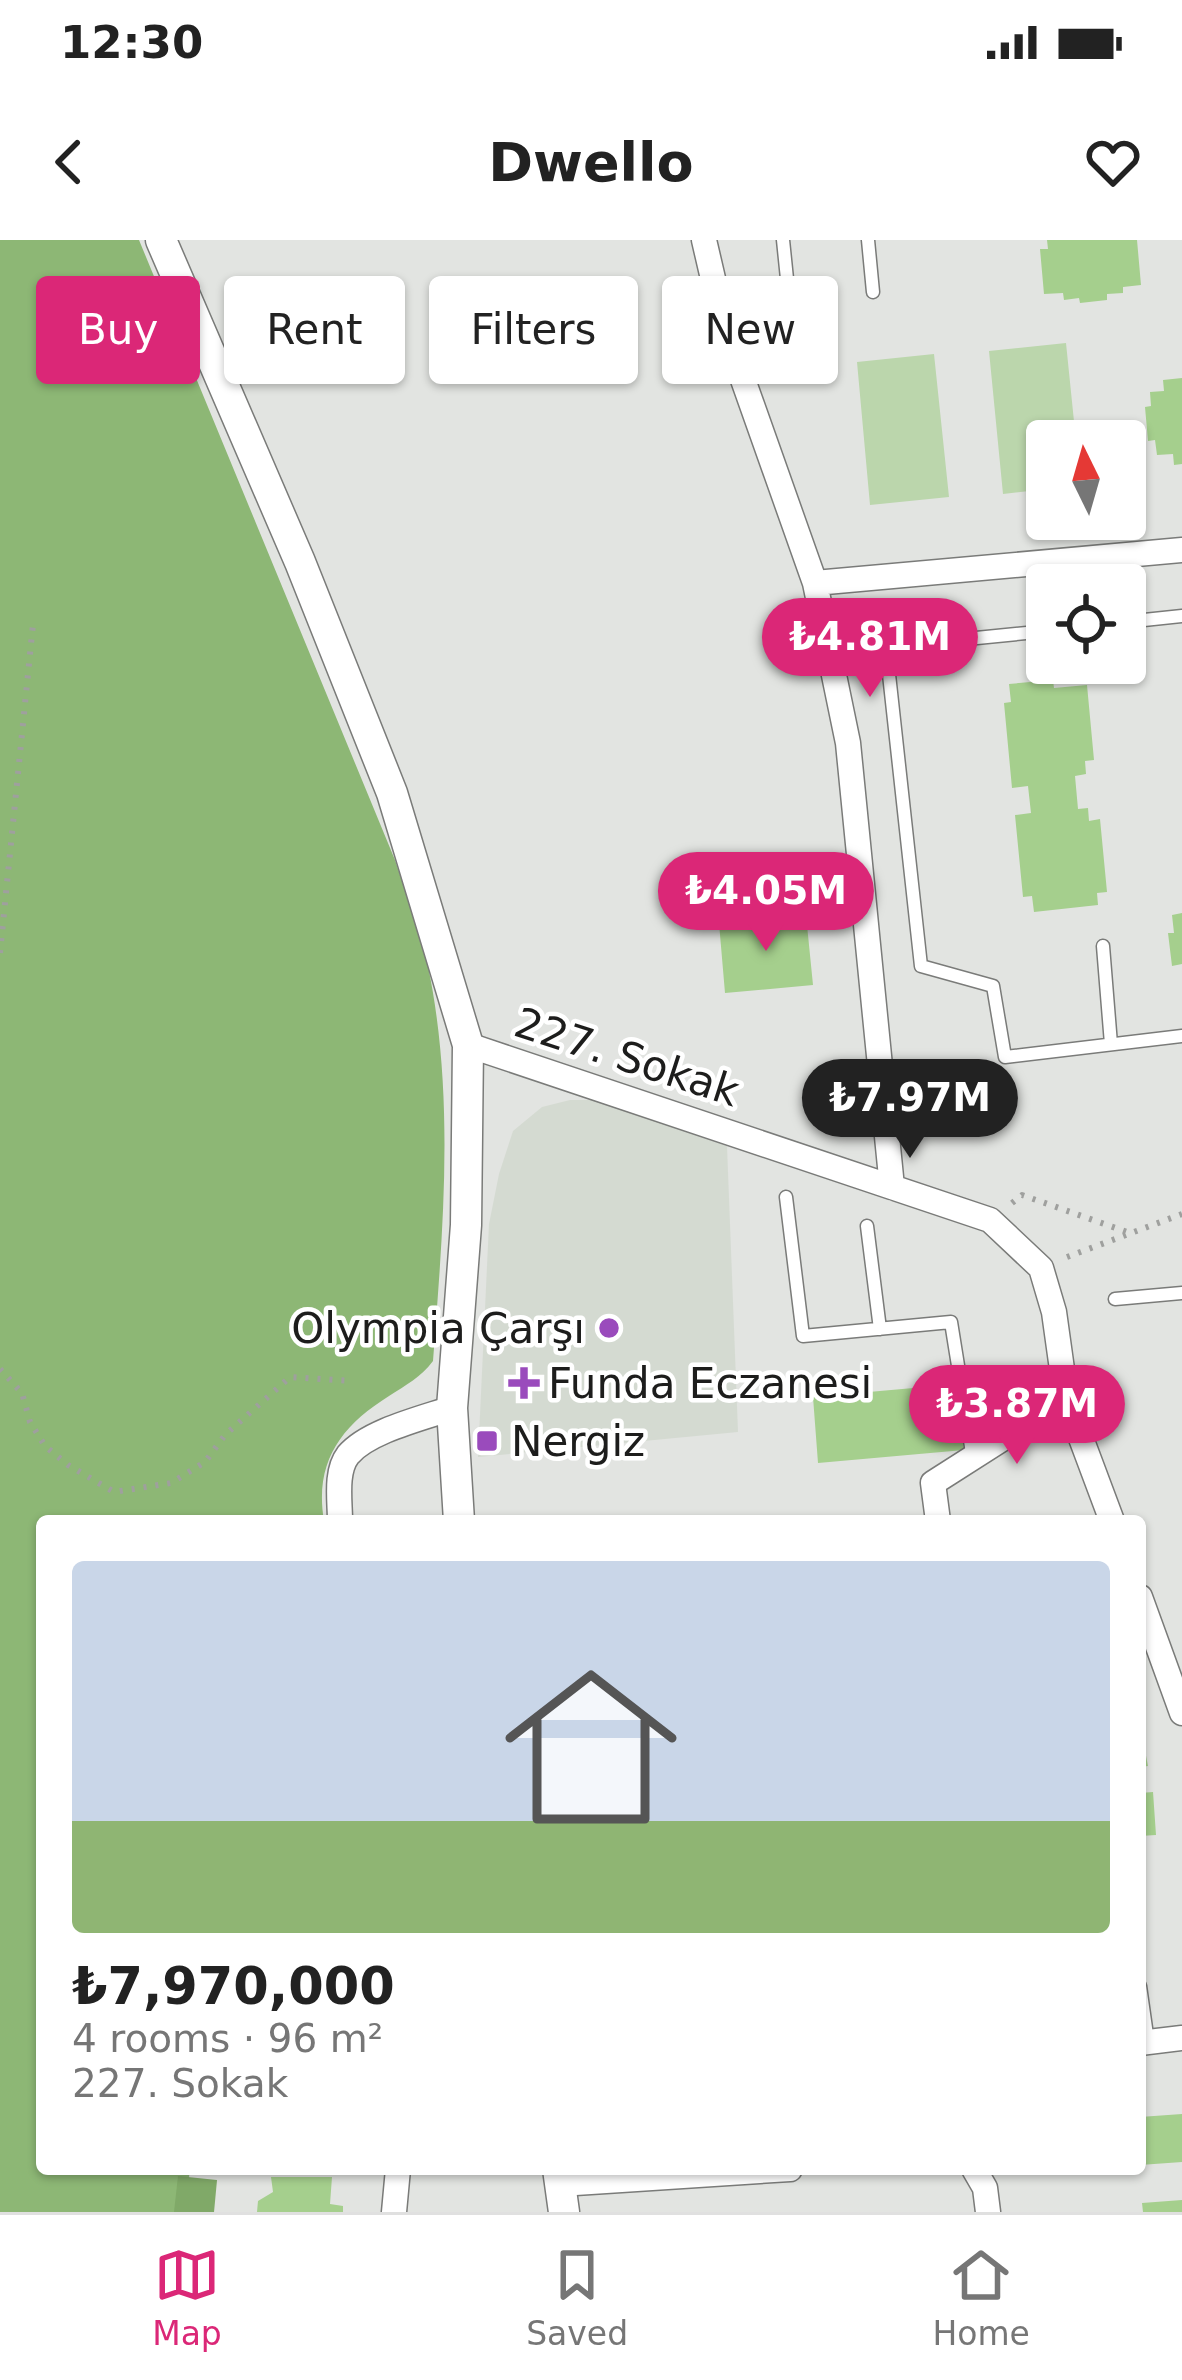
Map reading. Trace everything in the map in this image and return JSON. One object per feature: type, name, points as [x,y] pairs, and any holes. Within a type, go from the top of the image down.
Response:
[{"type":"street","points":[[160,240],[300,562],[392,793],[468,1045],[466,1226],[452,1408],[459,1515]]},
{"type":"street","points":[[704,240],[724,326],[815,583],[848,742],[892,1186]]},
{"type":"street","points":[[815,583],[1182,550]]},
{"type":"street","name":"227. Sokak","points":[[468,1045],[990,1220],[1041,1267]]},
{"type":"street","points":[[1041,1267],[1054,1312],[1066,1398],[1110,1515]]},
{"type":"street","points":[[937,1515],[933,1483],[1066,1398]]},
{"type":"street","points":[[340,1515],[340,1477],[348,1455],[391,1429],[452,1408]]},
{"type":"street","points":[[1146,1614],[1182,1713]]},
{"type":"street","points":[[1146,2042],[1182,2038]]},
{"type":"street","points":[[394,2212],[397,2175]]},
{"type":"street","points":[[561,2188],[718,2175]]},
{"type":"street","points":[[977,2175],[985,2188],[988,2212]]},
{"type":"lane","points":[[783,240],[787,276]]},
{"type":"lane","points":[[868,240],[873,292]]},
{"type":"lane","points":[[1146,620],[1182,616]]},
{"type":"lane","points":[[1026,633],[886,647],[921,966],[993,986],[1005,1058],[1182,1036]]},
{"type":"lane","points":[[1102,946],[1111,1044]]},
{"type":"lane","points":[[786,1197],[803,1336],[951,1322],[973,1460]]},
{"type":"lane","points":[[867,1226],[880,1329]]},
{"type":"lane","points":[[1115,1299],[1182,1293]]},
{"type":"path","points":[[0,953],[33,624]]},
{"type":"path","points":[[990,1220],[1022,1195],[1130,1233]]},
{"type":"path","points":[[1041,1267],[1182,1214]]},
{"type":"path","points":[[0,1370],[22,1393],[30,1422],[45,1446],[114,1492],[171,1483],[205,1462],[225,1435],[290,1377],[352,1381]]},
{"type":"shaded area","points":[[0,240],[139,240],[154,276],[36,276],[36,384],[198,384],[395,860],[425,953],[442,1064],[444,1163],[433,1361],[345,1433],[323,1481],[323,1515],[36,1515],[36,2175],[189,2175],[185,2212],[0,2212]]},
{"type":"shaded area","points":[[1066,343],[1074,420],[1026,420],[1026,491],[1003,494],[989,351]]},
{"type":"shaded area","points":[[934,354],[949,497],[870,505],[857,362]]},
{"type":"shaded area","name":"Olympia Çarşı","points":[[597,1100],[727,1146],[738,1432],[478,1457],[489,1224],[499,1174],[513,1131],[542,1107]]},
{"type":"shaded area","points":[[178,2176],[217,2180],[214,2212],[174,2212]]},
{"type":"building","points":[[1047,240],[1137,240],[1141,285],[1107,294],[1107,300],[1080,303],[1079,298],[1064,300],[1063,293],[1044,294],[1040,249],[1048,249]]},
{"type":"building","points":[[1182,378],[1182,464],[1174,465],[1173,454],[1157,455],[1155,440],[1148,441],[1145,407],[1151,406],[1150,392],[1164,391],[1163,380]]},
{"type":"building","points":[[1009,684],[1087,685],[1094,760],[1085,761],[1086,774],[1075,776],[1078,809],[1088,808],[1089,821],[1100,819],[1107,892],[1097,893],[1098,905],[1034,912],[1032,896],[1023,897],[1015,815],[1031,813],[1028,786],[1012,788],[1004,703],[1011,702]]},
{"type":"building","points":[[1182,913],[1182,964],[1172,966],[1168,933],[1174,933],[1172,915]]},
{"type":"building","points":[[806,915],[813,985],[725,993],[719,923]]},
{"type":"building","points":[[958,1384],[964,1450],[818,1463],[813,1397]]},
{"type":"building","points":[[1153,1792],[1156,1835],[1146,1836],[1146,1793]]},
{"type":"building","points":[[1182,2114],[1182,2162],[1146,2165],[1146,2117]]},
{"type":"building","points":[[271,2177],[332,2177],[330,2204],[343,2206],[343,2212],[257,2212],[258,2201],[273,2192]]},
{"type":"building","points":[[1182,2200],[1182,2212],[1143,2212],[1142,2203]]},
{"type":"place","name":"Olympia Çarşı","points":[[609,1328]]},
{"type":"place","name":"Funda Eczanesi","points":[[524,1383]]},
{"type":"place","name":"Nergiz","points":[[487,1441]]}]
